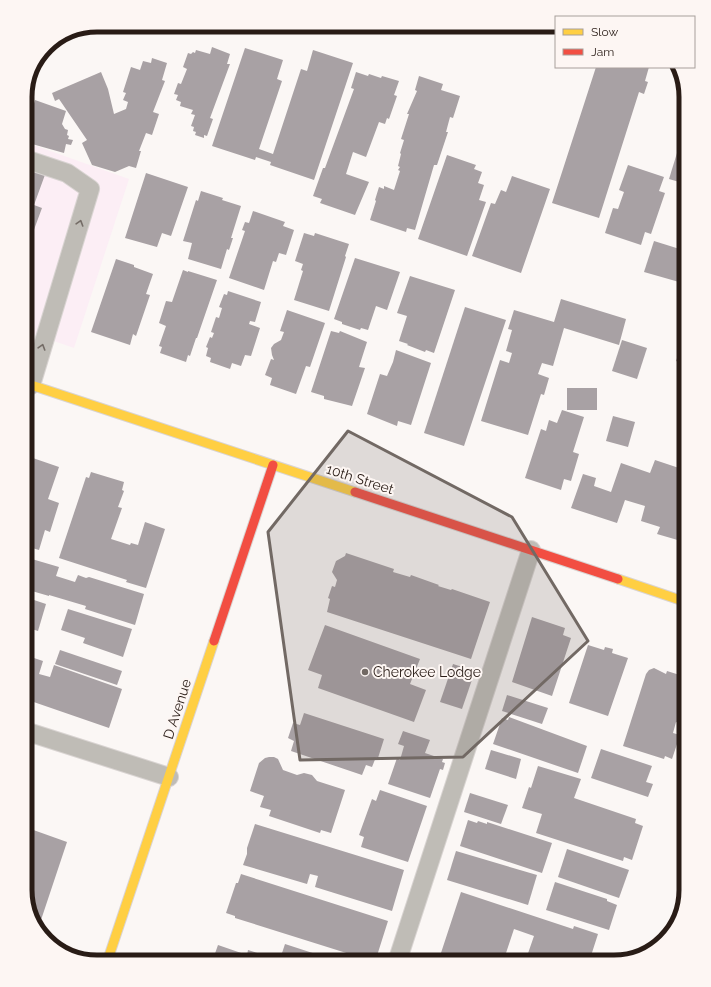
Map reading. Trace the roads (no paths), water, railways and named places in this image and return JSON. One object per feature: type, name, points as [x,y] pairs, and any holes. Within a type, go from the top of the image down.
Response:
[{"type":"street","name":"10th Street","points":[[32,386],[273,464],[679,600]]},
{"type":"street","name":"D Avenue","points":[[109,955],[273,464]]},
{"type":"lane","points":[[32,161],[67,173],[90,189],[32,369]]},
{"type":"lane","points":[[399,955],[531,550]]},
{"type":"lane","points":[[32,733],[169,777]]},
{"type":"place","name":"Cherokee Lodge","points":[[365,672]]}]
